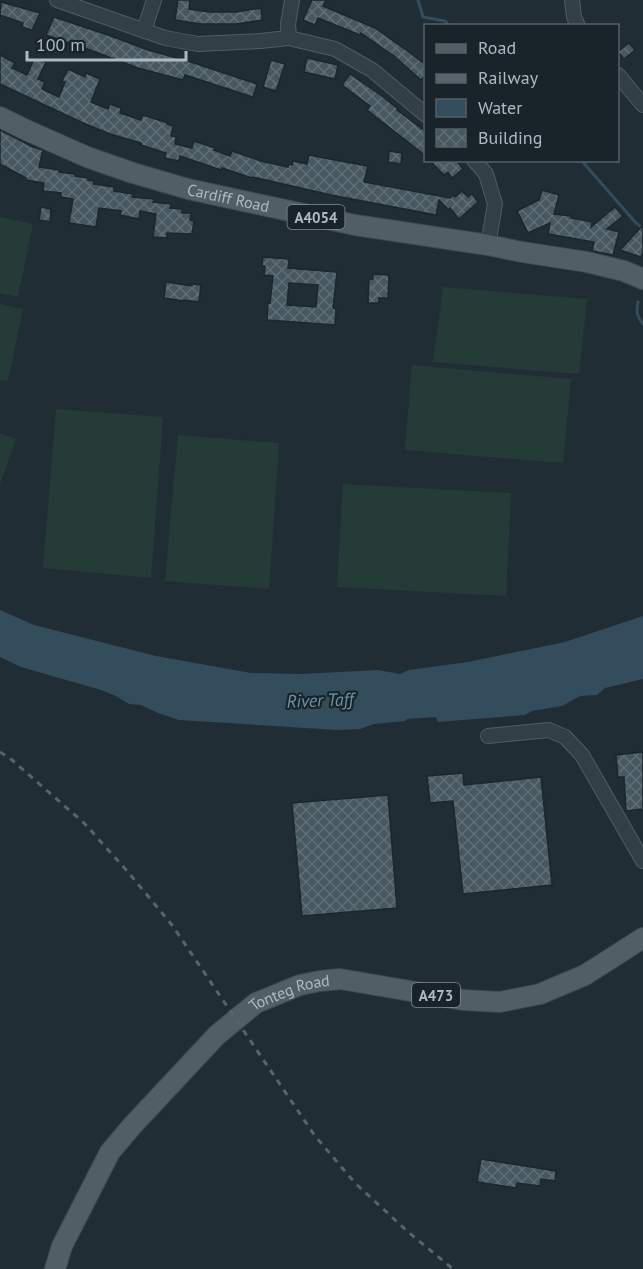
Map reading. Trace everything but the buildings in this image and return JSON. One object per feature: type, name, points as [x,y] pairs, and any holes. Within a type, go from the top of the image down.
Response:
[{"type":"main road","name":"Cardiff Road","points":[[0,117],[87,157],[188,189],[355,225],[587,262],[624,271],[643,279]]},
{"type":"main road","name":"Tonteg Road","points":[[55,1269],[62,1246],[110,1152],[217,1035],[256,1003],[300,985],[340,979],[463,1000],[500,1002],[540,994],[585,975],[643,938]]},
{"type":"street","points":[[57,0],[165,38],[198,44],[289,38],[335,48],[372,70],[424,113]]},
{"type":"street","points":[[144,31],[154,0]]},
{"type":"street","points":[[289,38],[288,24],[292,0]]},
{"type":"street","points":[[572,0],[577,24]]},
{"type":"street","points":[[619,76],[643,105]]},
{"type":"street","points":[[476,162],[486,174],[495,204],[488,245]]},
{"type":"street","points":[[488,736],[549,730],[565,737],[582,755],[643,861]]},
{"type":"green space","points":[[0,217],[33,224],[18,297],[0,293]]},
{"type":"green space","points":[[443,287],[587,299],[579,374],[433,362]]},
{"type":"green space","points":[[0,304],[23,309],[8,381],[0,380]]},
{"type":"green space","points":[[412,365],[571,379],[563,463],[405,450]]},
{"type":"green space","points":[[56,409],[163,417],[151,578],[43,568]]},
{"type":"green space","points":[[0,433],[16,439],[0,484]]},
{"type":"green space","points":[[178,435],[279,443],[269,589],[165,581]]},
{"type":"green space","points":[[343,484],[511,493],[506,596],[337,587]]},
{"type":"water","name":"River Taff","points":[[0,610],[34,625],[156,656],[251,673],[301,674],[378,670],[400,674],[409,670],[468,662],[565,642],[643,616],[643,679],[605,688],[597,695],[580,696],[562,706],[532,711],[525,715],[438,722],[436,717],[407,719],[374,724],[360,729],[337,730],[179,720],[141,705],[129,704],[101,690],[21,667],[0,657]]},
{"type":"waterway","points":[[418,0],[423,17],[445,21],[447,24]]},
{"type":"waterway","points":[[583,162],[643,228]]},
{"type":"waterway","points":[[638,302],[637,314],[643,324]]},
{"type":"railway","points":[[0,752],[84,823],[128,872],[172,925],[315,1136],[355,1183],[453,1269]]}]
